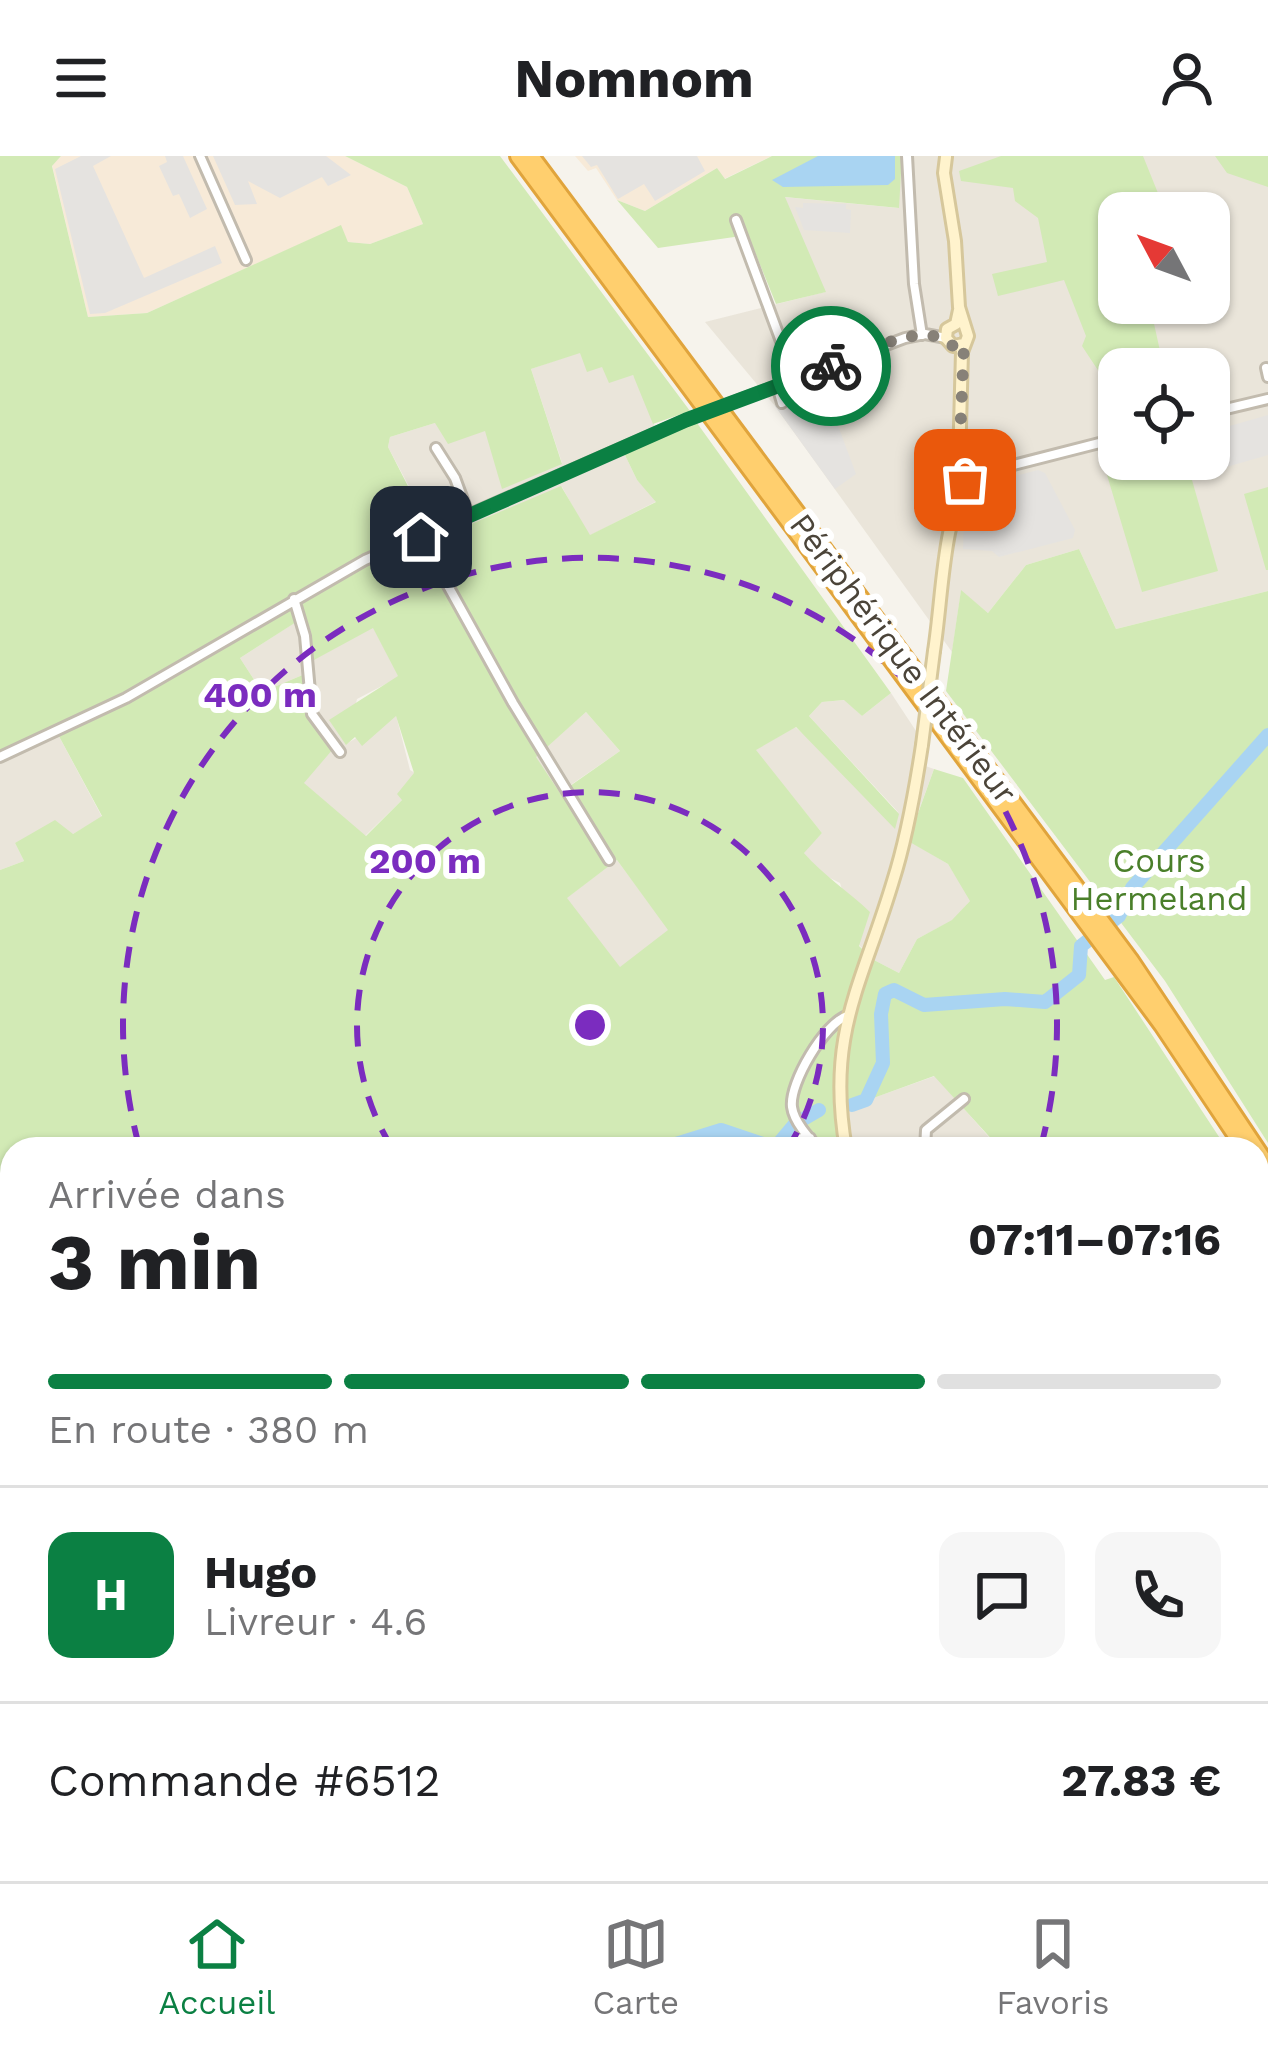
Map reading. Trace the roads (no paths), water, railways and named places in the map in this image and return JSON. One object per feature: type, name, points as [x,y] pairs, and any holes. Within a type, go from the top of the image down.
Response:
[{"type":"highway","points":[[518,156],[1084,910]]},
{"type":"highway","name":"Périphérique Intérieur","points":[[532,156],[1247,1137]]},
{"type":"highway","points":[[1125,966],[1236,1137]]},
{"type":"street","points":[[200,156],[246,260]]},
{"type":"street","points":[[907,156],[914,284],[922,335]]},
{"type":"street","points":[[947,156],[944,173],[955,241],[960,325],[968,336],[959,463],[954,473],[967,476],[1098,443]]},
{"type":"street","points":[[736,220],[795,379]]},
{"type":"street","points":[[946,338],[947,328],[960,325]]},
{"type":"street","points":[[0,758],[126,698],[365,560],[686,420],[922,335],[946,338],[953,346],[964,344]]},
{"type":"street","points":[[777,386],[782,403]]},
{"type":"street","points":[[1230,408],[1268,399]]},
{"type":"street","points":[[436,448],[469,516]]},
{"type":"street","points":[[845,1137],[838,1074],[847,1016],[894,880],[922,746],[954,507],[967,476]]},
{"type":"street","points":[[421,537],[513,703],[609,860]]},
{"type":"street","points":[[294,599],[305,637],[312,714],[340,752]]},
{"type":"street","points":[[809,1137],[795,1118],[794,1086],[834,1022],[847,1016]]},
{"type":"street","points":[[926,1137],[926,1130],[964,1099]]},
{"type":"water","points":[[818,156],[895,156],[895,179],[888,185],[783,187],[772,180]]},
{"type":"waterway","points":[[852,1105],[866,1100],[883,1063],[885,994],[894,990],[924,1005],[1005,999],[1045,1002],[1079,975],[1081,946],[1119,916],[1132,888],[1268,735]]},
{"type":"waterway","points":[[800,1121],[819,1110]]},
{"type":"waterway","points":[[784,1137],[795,1124]]},
{"type":"waterway","points":[[699,1137],[721,1130],[742,1137]]},
{"type":"park label","name":"Cours Hermeland","points":[[1159,879]]}]
